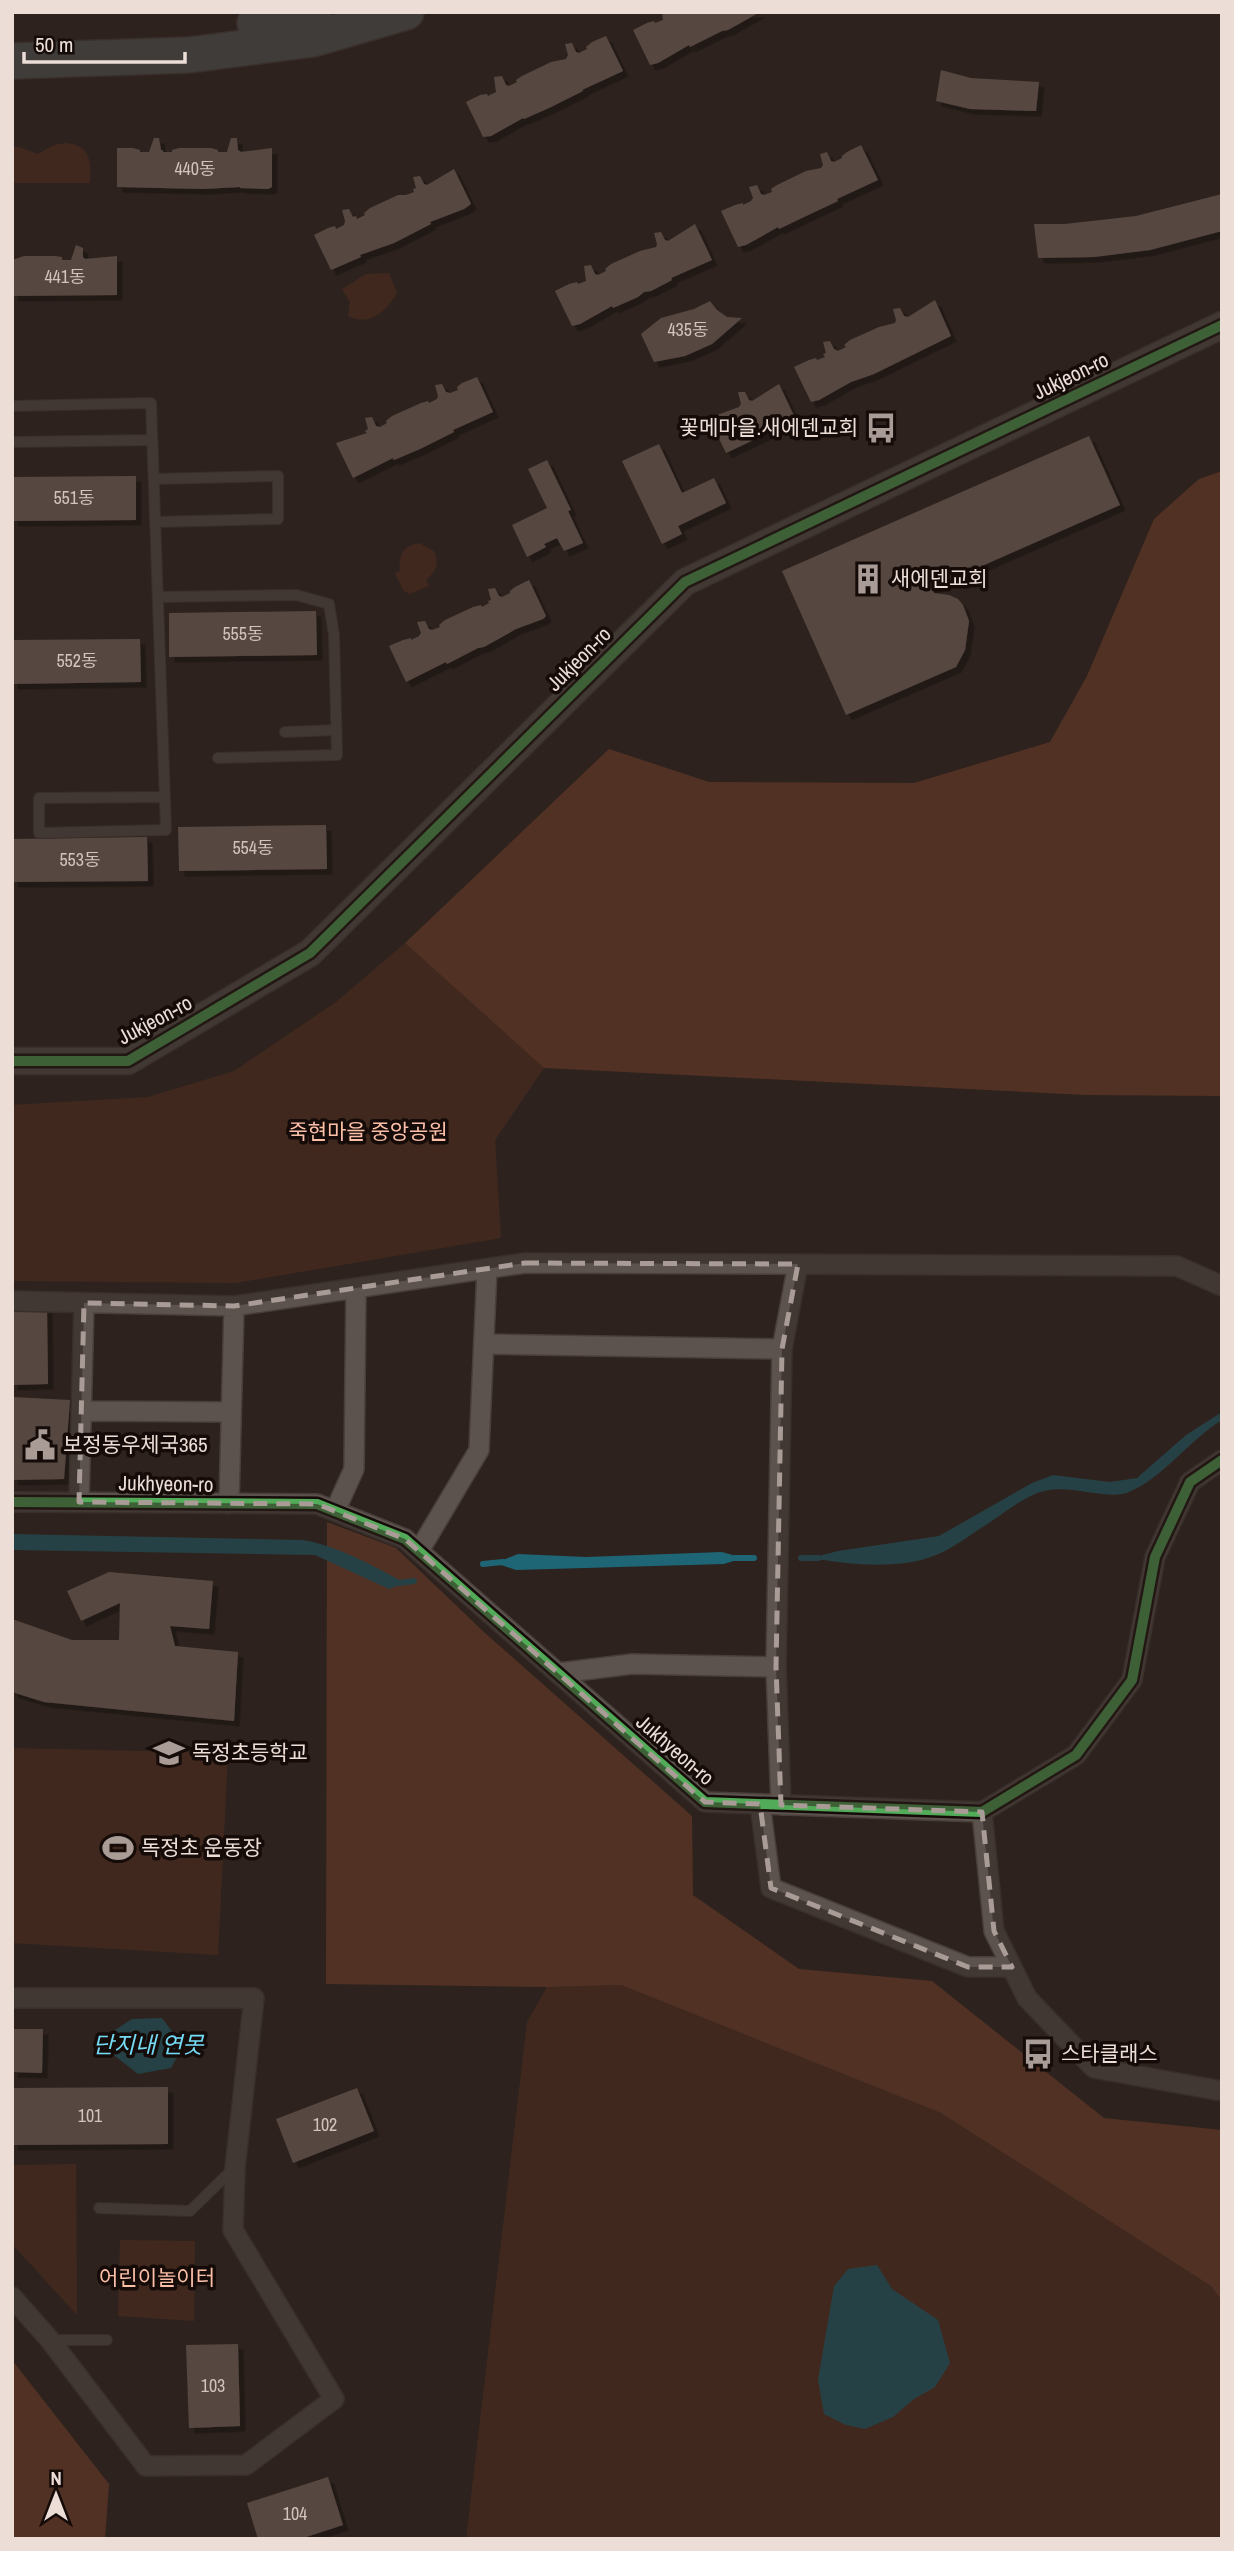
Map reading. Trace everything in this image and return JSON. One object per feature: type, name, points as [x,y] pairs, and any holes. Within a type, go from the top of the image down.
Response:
[{"type":"highway","points":[[12,41],[172,33],[296,17],[314,12]]},
{"type":"highway","points":[[12,61],[189,55],[313,39],[406,12]]},
{"type":"street","name":"Jukjeon-ro","points":[[12,1061],[128,1061],[310,953],[685,582],[1222,325]]},
{"type":"street","points":[[12,1301],[234,1306],[525,1263],[1177,1266],[1222,1286]]},
{"type":"street","points":[[781,1805],[776,1667],[782,1349],[798,1264]]},
{"type":"street","points":[[419,1551],[479,1450],[486,1269]]},
{"type":"street","points":[[335,1511],[354,1469],[356,1288]]},
{"type":"street","points":[[79,1502],[84,1303]]},
{"type":"street","points":[[229,1504],[234,1306]]},
{"type":"street","points":[[484,1344],[782,1349]]},
{"type":"street","points":[[81,1411],[231,1412]]},
{"type":"street","points":[[1222,1460],[1190,1482],[1155,1557],[1132,1680],[1076,1755],[982,1812],[994,1931],[1027,1998],[1094,2068],[1222,2091]]},
{"type":"street","name":"Jukhyeon-ro","points":[[12,1502],[317,1504],[405,1539],[705,1802],[982,1812]]},
{"type":"street","points":[[559,1673],[632,1664],[776,1667]]},
{"type":"street","points":[[760,1804],[771,1888],[968,1967],[1012,1967]]},
{"type":"street","points":[[12,1998],[254,1998],[235,2168],[233,2230],[334,2399],[246,2465],[146,2466],[50,2340],[12,2297]]},
{"type":"lane","points":[[12,406],[151,402],[152,440],[154,479],[155,522],[158,597],[165,797],[166,830],[39,833],[39,798],[165,797]]},
{"type":"lane","points":[[12,442],[152,440]]},
{"type":"lane","points":[[154,479],[278,476],[278,519],[155,522]]},
{"type":"lane","points":[[158,597],[296,595],[329,604],[334,635],[337,755],[218,758]]},
{"type":"lane","points":[[285,732],[336,730]]},
{"type":"lane","points":[[99,2208],[190,2211],[235,2168]]},
{"type":"lane","points":[[50,2340],[107,2340]]},
{"type":"highlighted area","points":[[525,1263],[798,1264],[782,1349],[776,1667],[781,1805],[982,1812],[994,1931],[1012,1967],[968,1967],[771,1888],[760,1804],[705,1802],[405,1539],[317,1504],[79,1502],[84,1303],[234,1306]]},
{"type":"green space","points":[[74,144],[85,151],[90,162],[90,183],[12,183],[12,147],[38,154],[54,145]]},
{"type":"green space","points":[[389,273],[397,293],[388,306],[377,315],[364,320],[348,316],[350,302],[342,289],[366,274]]},
{"type":"green space","points":[[419,543],[434,551],[436,567],[426,580],[429,586],[409,594],[403,590],[395,573],[400,571],[403,552],[409,546]]},
{"type":"green space","name":"죽현마을 중앙공원","points":[[405,943],[544,1068],[495,1140],[501,1238],[236,1283],[12,1281],[12,1105],[148,1097],[234,1071],[336,1002]]},
{"type":"green space","name":"독정초 운동장","points":[[12,1748],[228,1753],[218,1955],[12,1943]]},
{"type":"green space","points":[[621,1985],[941,2113],[1211,2286],[1222,2301],[1222,2539],[466,2539],[527,2022],[547,1987]]},
{"type":"green space","points":[[76,2164],[77,2315],[12,2244],[12,2165]]},
{"type":"green space","name":"어린이놀이터","points":[[120,2240],[195,2241],[194,2321],[118,2316]]},
{"type":"shaded area","points":[[1222,471],[1222,1096],[1086,1095],[544,1068],[405,943],[609,749],[709,782],[914,783],[1050,742],[1087,676],[1154,519],[1199,479]]},
{"type":"shaded area","points":[[327,1522],[396,1548],[485,1633],[692,1816],[693,1895],[799,1969],[932,1981],[1104,2118],[1222,2130],[1222,2301],[1211,2286],[941,2113],[621,1985],[547,1987],[326,1984]]},
{"type":"shaded area","points":[[12,2360],[109,2484],[105,2539],[12,2539]]},
{"type":"water","points":[[1222,1412],[1222,1420],[1153,1478],[1129,1492],[1111,1495],[1055,1489],[1037,1493],[949,1549],[912,1562],[878,1565],[811,1558],[838,1551],[939,1536],[1032,1483],[1053,1475],[1110,1482],[1137,1478],[1186,1435]]},
{"type":"water","points":[[12,1534],[303,1540],[342,1552],[405,1583],[389,1589],[315,1555],[12,1550]]},
{"type":"water","points":[[722,1552],[743,1558],[724,1564],[516,1570],[495,1563],[518,1554],[586,1557]]},
{"type":"water","name":"단지내 연못","points":[[162,2018],[183,2046],[171,2068],[138,2074],[115,2056],[112,2032],[132,2019]]},
{"type":"water","points":[[877,2265],[892,2289],[938,2320],[950,2363],[935,2387],[914,2399],[893,2417],[865,2429],[846,2425],[824,2414],[818,2380],[834,2286],[848,2269]]},
{"type":"building","points":[[662,12],[760,12],[728,30],[690,47],[689,45],[650,65],[633,30],[647,23],[663,20]]},
{"type":"building","points":[[606,36],[623,71],[491,136],[483,137],[466,102],[480,95],[488,96],[496,92],[494,77],[502,76],[509,86],[522,76],[551,62],[566,59],[568,55],[565,44],[572,43],[579,53],[587,49],[592,42]]},
{"type":"building","points":[[941,70],[971,78],[1039,82],[1036,111],[970,109],[936,101]]},
{"type":"building","points":[[154,138],[159,138],[163,152],[172,152],[179,148],[211,148],[218,152],[227,152],[231,138],[237,138],[238,150],[241,152],[272,148],[272,187],[117,187],[117,148],[149,152]]},
{"type":"building","points":[[861,145],[878,180],[738,247],[721,211],[751,201],[753,198],[749,187],[757,185],[764,195],[772,192],[771,189],[777,185],[806,171],[821,168],[823,165],[820,154],[827,152],[834,162]]},
{"type":"building","points":[[454,169],[471,204],[430,222],[431,224],[394,243],[360,255],[361,257],[331,270],[314,235],[328,228],[335,226],[336,229],[344,225],[342,210],[349,209],[357,219],[365,215],[370,208],[398,195],[414,192],[413,189],[416,188],[413,177],[420,176],[427,185]]},
{"type":"building","points":[[1222,194],[1222,231],[1150,250],[1094,257],[1038,258],[1034,224],[1065,224],[1136,216]]},
{"type":"building","points":[[695,224],[712,260],[572,326],[555,291],[569,284],[586,281],[584,266],[591,265],[598,275],[606,271],[611,264],[656,247],[654,233],[661,232],[668,241]]},
{"type":"building","points":[[76,245],[83,248],[85,259],[117,256],[117,295],[12,296],[12,260],[24,256],[55,256],[62,257],[62,260],[71,260]]},
{"type":"building","points":[[935,300],[951,336],[811,402],[794,367],[825,357],[823,342],[830,341],[838,351],[846,347],[844,345],[850,340],[895,323],[893,309],[900,308],[904,316],[908,317]]},
{"type":"building","points":[[710,301],[727,317],[742,318],[712,344],[685,356],[654,362],[641,334],[661,318],[694,309]]},
{"type":"building","points":[[477,377],[493,412],[420,449],[394,460],[393,458],[353,478],[336,443],[367,433],[365,418],[372,417],[376,426],[380,427],[392,416],[437,399],[435,385],[442,384],[446,392],[450,393],[458,390],[457,387],[462,383]]},
{"type":"building","points":[[779,384],[796,420],[726,453],[709,418],[739,407],[741,404],[738,392],[745,392],[752,401]]},
{"type":"building","name":"새에덴교회","points":[[1089,436],[1120,505],[932,588],[934,593],[958,599],[969,621],[965,650],[956,667],[846,715],[782,571]]},
{"type":"building","points":[[659,444],[682,493],[714,478],[726,503],[678,526],[682,534],[662,544],[622,461]]},
{"type":"building","points":[[547,460],[571,510],[568,511],[583,543],[564,551],[557,538],[527,557],[512,525],[547,508],[528,469]]},
{"type":"building","points":[[136,476],[136,520],[12,521],[12,477]]},
{"type":"building","points":[[529,580],[546,616],[543,619],[516,629],[484,647],[406,682],[389,646],[419,636],[421,633],[417,622],[425,621],[432,630],[440,627],[445,620],[489,603],[491,600],[488,589],[495,588],[502,597]]},
{"type":"building","points":[[316,611],[317,655],[169,657],[169,613]]},
{"type":"building","points":[[140,639],[141,682],[12,684],[12,640]]},
{"type":"building","points":[[326,825],[327,869],[179,871],[178,827]]},
{"type":"building","points":[[147,837],[148,881],[12,882],[12,839]]},
{"type":"building","points":[[12,1308],[47,1308],[48,1384],[12,1385]]},
{"type":"building","name":"보정동우체국365","points":[[13,1397],[70,1400],[64,1479],[12,1480]]},
{"type":"building","points":[[109,1572],[213,1581],[209,1629],[170,1626],[175,1646],[238,1652],[234,1721],[44,1702],[12,1692],[12,1619],[72,1640],[119,1640],[120,1603],[81,1621],[67,1591]]},
{"type":"building","points":[[12,2029],[43,2029],[42,2073],[12,2072]]},
{"type":"building","points":[[168,2087],[168,2144],[12,2145],[12,2088]]},
{"type":"building","points":[[357,2088],[374,2131],[293,2163],[276,2119]]},
{"type":"building","points":[[238,2344],[240,2426],[189,2428],[186,2345]]},
{"type":"building","points":[[328,2477],[343,2525],[300,2539],[258,2539],[247,2503]]},
{"type":"waterway","points":[[735,1558],[754,1558]]},
{"type":"waterway","points":[[801,1558],[818,1558]]},
{"type":"waterway","points":[[483,1564],[503,1562]]},
{"type":"waterway","points":[[399,1583],[414,1581]]},
{"type":"cycle path","points":[[12,1061],[128,1061],[310,953],[685,582],[1222,325]]},
{"type":"cycle path","points":[[12,1502],[317,1504],[405,1539],[705,1802],[982,1812],[1076,1755],[1132,1680],[1155,1557],[1190,1482],[1222,1460]]},
{"type":"place","name":"꽃메마을.새에덴교회","points":[[881,428]]},
{"type":"place","name":"새에덴교회","points":[[868,579]]},
{"type":"place","name":"보정동우체국365","points":[[40,1445]]},
{"type":"place","name":"독정초등학교","points":[[169,1753]]},
{"type":"place","name":"독정초 운동장","points":[[118,1848]]},
{"type":"place","name":"스타클래스","points":[[1038,2054]]}]
